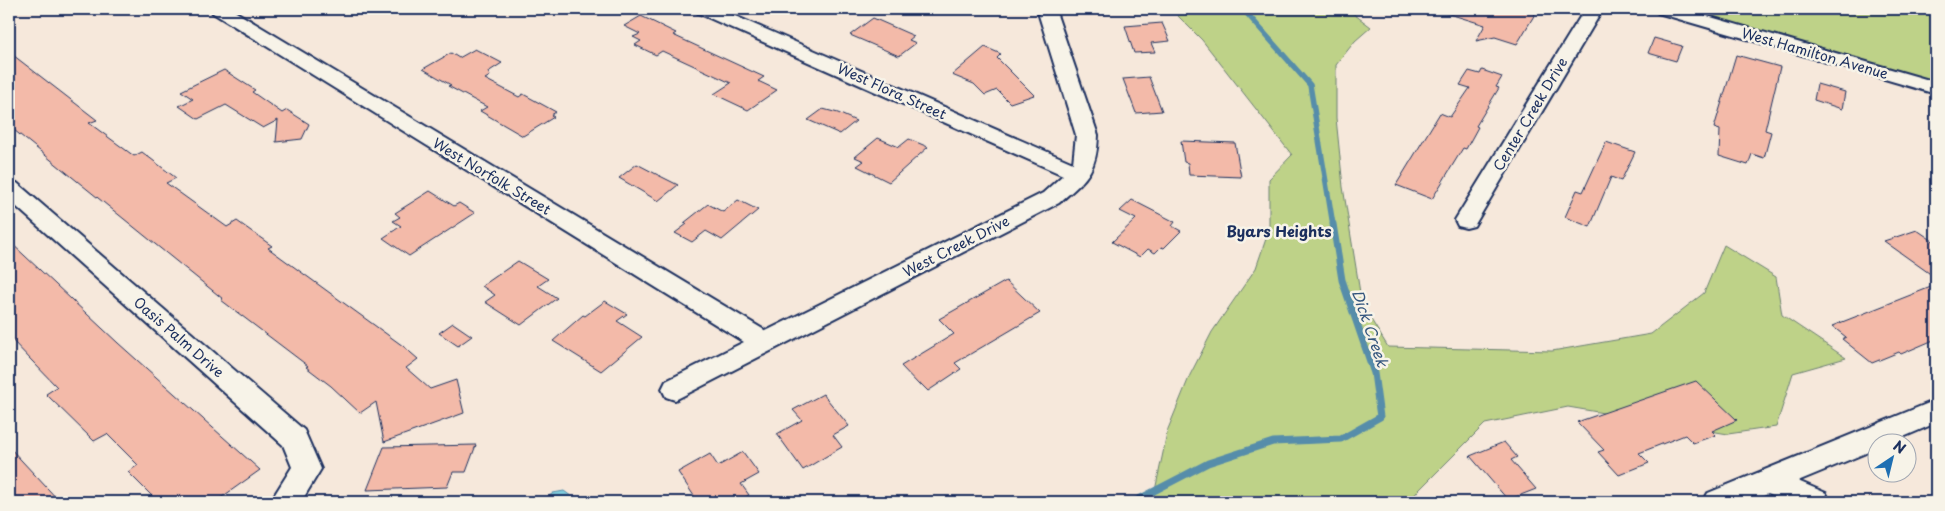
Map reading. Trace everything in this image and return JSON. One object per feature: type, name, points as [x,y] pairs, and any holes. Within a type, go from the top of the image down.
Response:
[{"type":"street","name":"West Norfolk Street","points":[[219,9],[765,343]]},
{"type":"street","name":"West Flora Street","points":[[704,9],[1079,174]]},
{"type":"street","points":[[1046,9],[1087,135],[1087,154],[1079,174]]},
{"type":"street","name":"Center Creek Drive","points":[[1466,220],[1594,9]]},
{"type":"street","name":"West Hamilton Avenue","points":[[1664,9],[1936,88]]},
{"type":"street","name":"West Creek Drive","points":[[675,389],[1051,198],[1079,174]]},
{"type":"street","name":"Oasis Palm Drive","points":[[9,188],[294,438],[308,469],[285,502]]},
{"type":"street","points":[[1718,502],[1936,411]]},
{"type":"street","points":[[1767,481],[1816,502]]},
{"type":"green space","points":[[1171,9],[1347,9],[1371,27],[1355,41],[1336,65],[1336,118],[1343,187],[1362,305],[1388,347],[1552,351],[1651,334],[1704,293],[1724,245],[1776,277],[1782,315],[1846,358],[1793,373],[1776,427],[1728,434],[1568,407],[1485,424],[1409,502],[1150,502],[1153,500],[1168,429],[1190,375],[1212,332],[1256,268],[1269,230],[1269,179],[1292,155],[1202,40]]},
{"type":"green space","points":[[1683,9],[1936,9],[1936,82]]},
{"type":"water","points":[[564,491],[579,502],[542,502],[553,493]]},
{"type":"building","points":[[1446,9],[1538,9],[1517,44],[1495,37],[1476,41],[1485,25],[1446,13]]},
{"type":"building","points":[[641,16],[676,33],[673,35],[764,77],[758,81],[777,90],[748,110],[714,94],[731,83],[662,51],[656,55],[635,45],[641,41],[633,37],[640,34],[624,26]]},
{"type":"building","points":[[873,18],[914,36],[909,40],[916,43],[899,56],[850,35]]},
{"type":"building","points":[[1162,23],[1170,41],[1151,43],[1155,52],[1134,53],[1125,26]]},
{"type":"building","points":[[1654,38],[1682,46],[1676,61],[1648,53]]},
{"type":"building","points":[[985,47],[1001,54],[997,58],[1034,95],[1010,103],[997,90],[985,95],[974,84],[952,75]]},
{"type":"building","points":[[475,49],[502,63],[488,72],[490,76],[485,79],[519,97],[523,94],[556,112],[551,115],[554,117],[523,136],[480,111],[487,107],[448,86],[451,85],[423,69],[451,53],[459,58]]},
{"type":"building","points":[[9,52],[97,120],[89,123],[134,156],[142,152],[176,178],[166,183],[227,227],[237,221],[272,246],[268,248],[403,346],[418,359],[406,368],[430,389],[456,380],[464,413],[384,442],[376,402],[360,413],[331,386],[306,367],[308,366],[221,300],[223,299],[9,126]]},
{"type":"building","points":[[1736,55],[1780,67],[1765,130],[1771,132],[1764,158],[1752,154],[1748,165],[1719,156],[1720,130],[1714,128]]},
{"type":"building","points":[[224,70],[255,90],[252,92],[282,113],[287,110],[309,124],[302,139],[276,142],[278,120],[263,128],[226,105],[198,119],[179,106],[193,99],[181,91]]},
{"type":"building","points":[[1482,70],[1502,77],[1496,87],[1499,88],[1476,126],[1478,127],[1466,149],[1463,148],[1432,199],[1396,185],[1440,113],[1450,117],[1470,88],[1460,85],[1469,71],[1480,74]]},
{"type":"building","points":[[1149,77],[1162,111],[1136,113],[1123,79]]},
{"type":"building","points":[[1817,84],[1845,92],[1842,109],[1814,100]]},
{"type":"building","points":[[823,109],[856,121],[840,134],[808,120]]},
{"type":"building","points":[[878,138],[899,147],[909,139],[928,147],[889,182],[857,166],[864,161],[855,157]]},
{"type":"building","points":[[1181,141],[1235,143],[1241,177],[1189,175],[1188,163],[1184,162]]},
{"type":"building","points":[[1606,142],[1635,152],[1621,181],[1611,177],[1590,227],[1565,217],[1577,190],[1583,192]]},
{"type":"building","points":[[637,164],[678,185],[658,201],[619,178]]},
{"type":"building","points":[[430,191],[454,206],[459,203],[475,213],[409,256],[383,238],[401,226],[393,221],[400,217],[395,213]]},
{"type":"building","points":[[738,200],[758,210],[722,240],[706,231],[692,242],[675,233],[687,224],[684,223],[708,204],[723,212]]},
{"type":"building","points":[[1132,200],[1175,222],[1172,226],[1181,231],[1164,248],[1161,247],[1155,253],[1148,249],[1140,257],[1112,242],[1136,219],[1120,211]]},
{"type":"building","points":[[1917,230],[1936,243],[1936,278],[1884,241]]},
{"type":"building","points":[[9,241],[118,343],[260,470],[215,502],[158,502],[128,472],[138,465],[107,434],[94,441],[46,394],[57,387],[9,337]]},
{"type":"building","points":[[518,261],[548,279],[538,286],[557,298],[521,325],[485,302],[495,295],[482,286]]},
{"type":"building","points":[[1006,281],[1040,313],[955,363],[961,369],[928,391],[921,384],[919,385],[901,366],[954,334],[939,319]]},
{"type":"building","points":[[1936,285],[1936,339],[1901,354],[1899,352],[1872,363],[1842,339],[1846,337],[1832,326]]},
{"type":"building","points":[[605,301],[627,314],[617,321],[642,337],[601,371],[553,341],[583,315],[585,316]]},
{"type":"building","points":[[453,323],[472,336],[458,346],[439,333]]},
{"type":"building","points":[[1696,381],[1737,420],[1712,431],[1716,435],[1693,443],[1685,435],[1639,453],[1649,463],[1619,475],[1598,452],[1604,450],[1577,422]]},
{"type":"building","points":[[823,394],[849,426],[833,435],[842,447],[803,470],[777,434],[802,420],[793,410]]},
{"type":"building","points":[[1504,442],[1517,457],[1511,460],[1536,489],[1508,500],[1470,456]]},
{"type":"building","points":[[476,445],[466,472],[453,472],[447,487],[367,490],[384,447]]},
{"type":"building","points":[[9,447],[60,502],[9,502]]},
{"type":"building","points":[[743,452],[759,474],[741,484],[749,495],[736,502],[698,502],[678,472],[710,454],[718,466]]},
{"type":"waterway","name":"Dick Creek","points":[[1243,9],[1310,85],[1333,225]]},
{"type":"waterway","name":"Dick Creek","points":[[1133,502],[1208,463],[1273,442],[1341,439],[1380,417],[1374,373],[1342,280],[1333,224]]},
{"type":"district","name":"Byars Heights","points":[[1279,230]]}]
